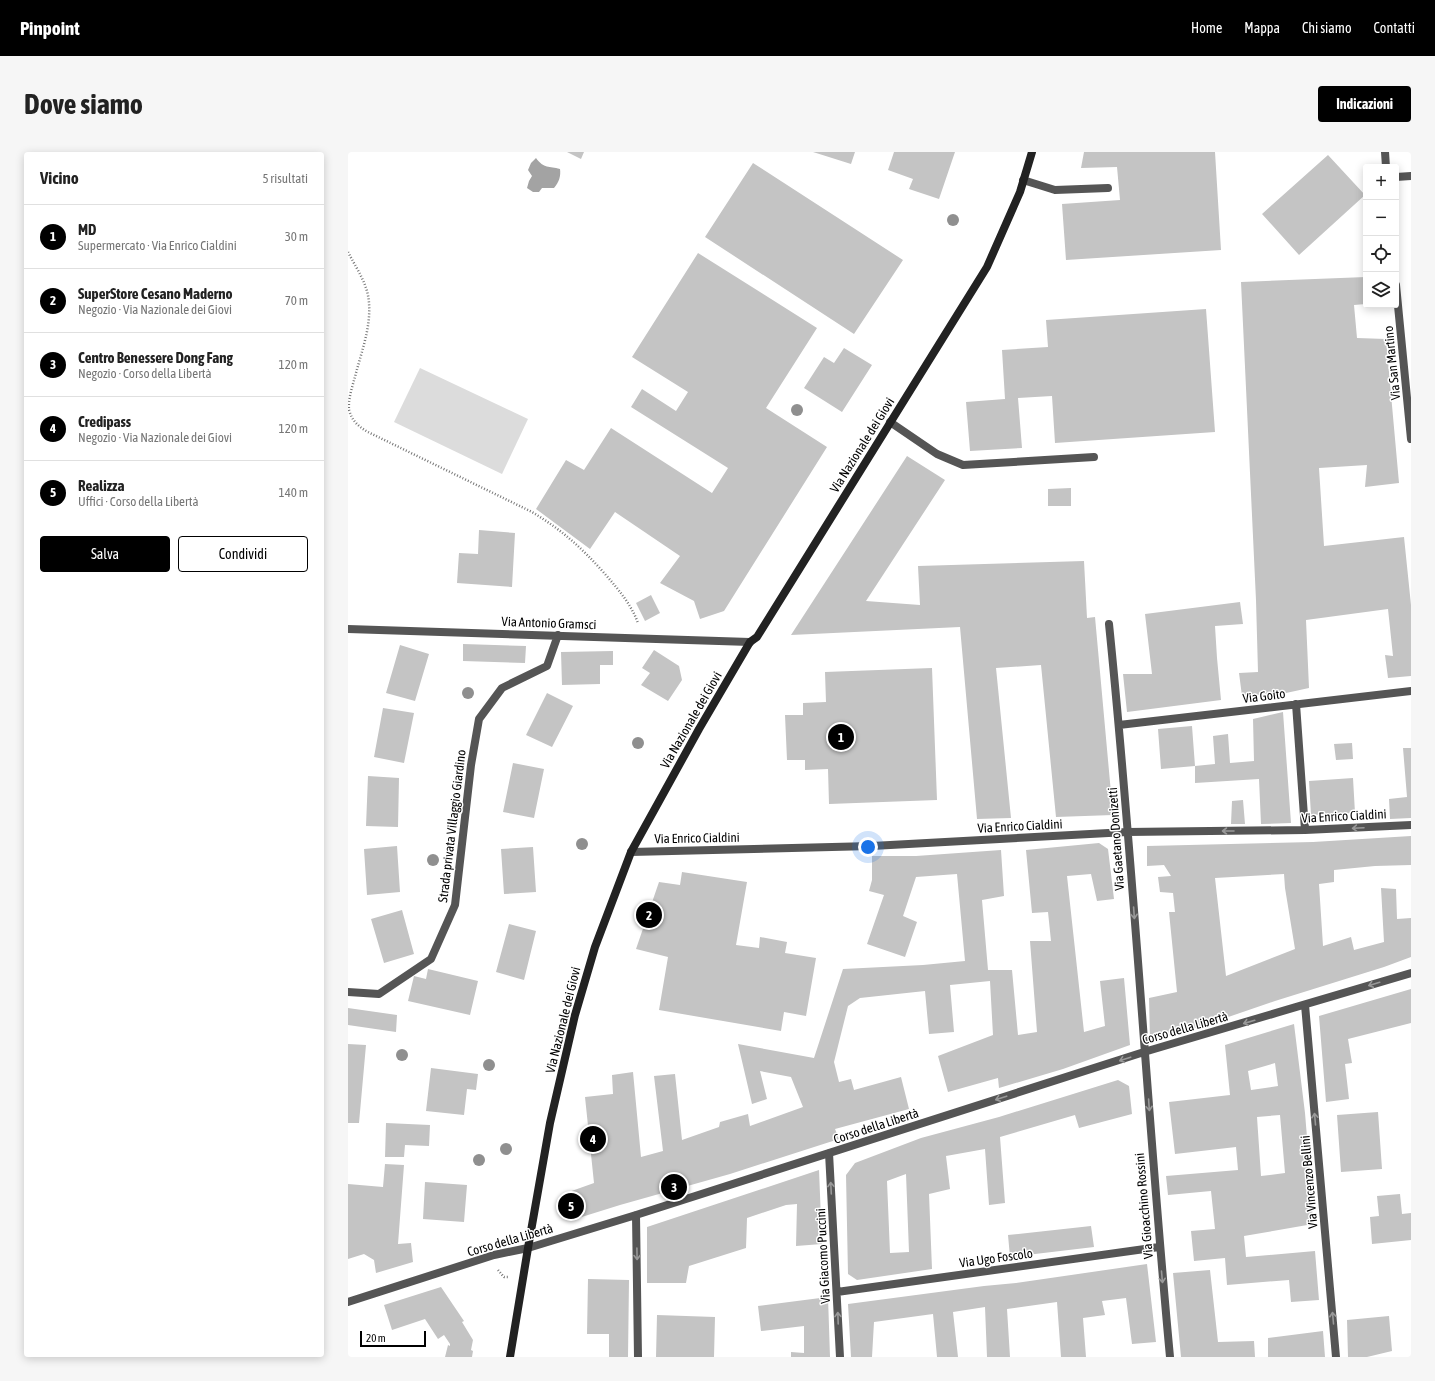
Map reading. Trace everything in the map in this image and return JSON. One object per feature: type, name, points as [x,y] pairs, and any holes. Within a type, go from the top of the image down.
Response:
[{"type":"main road","name":"Via Nazionale dei Giovi","points":[[510,1357],[550,1123],[575,1015],[595,947],[631,852],[750,642],[756,636],[987,267],[1006,224],[1032,152]]},
{"type":"street","points":[[1385,152],[1386,164]]},
{"type":"street","points":[[1399,177],[1411,176]]},
{"type":"street","points":[[1023,180],[1055,190],[1108,188]]},
{"type":"street","name":"Via San Martino","points":[[1398,308],[1411,439]]},
{"type":"street","points":[[890,422],[937,454],[963,465],[1094,457]]},
{"type":"street","name":"Via Gaetano Donizetti","points":[[1109,624],[1119,725],[1144,1052]]},
{"type":"street","name":"Via Antonio Gramsci","points":[[348,629],[750,642]]},
{"type":"street","name":"Strada privata Villaggio Giardino","points":[[348,992],[379,994],[430,960],[455,905],[471,765],[479,719],[502,688],[547,666],[558,635]]},
{"type":"street","name":"Via Goito","points":[[1119,725],[1411,691]]},
{"type":"street","points":[[1296,704],[1305,830]]},
{"type":"street","name":"Via Enrico Cialdini","points":[[631,852],[879,845],[1127,832],[1305,830],[1411,825]]},
{"type":"street","name":"Corso della Libertà","points":[[348,1302],[494,1255],[528,1248],[636,1215],[1144,1052],[1411,973]]},
{"type":"street","name":"Via Vincenzo Bellini","points":[[1305,1005],[1336,1357]]},
{"type":"street","name":"Via Gioacchino Rossini","points":[[1144,1052],[1159,1247],[1170,1357]]},
{"type":"street","name":"Via Giacomo Puccini","points":[[829,1153],[840,1357]]},
{"type":"street","points":[[636,1215],[638,1357]]},
{"type":"street","name":"Via Ugo Foscolo","points":[[837,1292],[1159,1247]]},
{"type":"path","points":[[348,252],[364,283],[369,301],[370,314],[349,398],[349,409],[353,420],[362,429],[532,512],[560,530],[583,550],[622,594],[638,621],[642,638]]},
{"type":"shaded area","points":[[536,158],[544,166],[560,169],[559,179],[554,188],[542,188],[539,192],[533,192],[527,188],[532,176],[528,170],[531,163]]},
{"type":"shaded area","points":[[420,368],[528,419],[502,474],[394,422]]},
{"type":"building","points":[[567,152],[584,152],[581,159]]},
{"type":"building","points":[[813,152],[855,152],[851,164]]},
{"type":"building","points":[[894,152],[955,152],[939,199],[909,189],[913,179],[888,170]]},
{"type":"building","points":[[1084,152],[1215,152],[1221,250],[1066,260],[1062,204],[1120,200],[1117,167],[1081,168]]},
{"type":"building","points":[[1328,155],[1363,193],[1363,197],[1299,255],[1262,214]]},
{"type":"building","points":[[753,163],[903,260],[854,334],[705,237]]},
{"type":"building","points":[[698,253],[817,328],[766,408],[827,447],[724,611],[700,619],[694,601],[660,583],[680,556],[615,512],[590,549],[536,509],[566,460],[584,470],[611,428],[712,493],[728,468],[631,407],[642,389],[676,411],[688,392],[632,357]]},
{"type":"building","points":[[1363,277],[1363,304],[1354,305],[1357,338],[1386,339],[1399,483],[1365,487],[1367,465],[1319,468],[1324,546],[1404,537],[1411,605],[1411,676],[1388,678],[1385,655],[1393,656],[1388,609],[1306,620],[1309,688],[1286,693],[1242,696],[1239,673],[1258,672],[1241,282]]},
{"type":"building","points":[[1206,309],[1215,432],[1055,443],[1052,396],[1018,398],[1022,448],[970,451],[966,402],[1005,399],[1002,350],[1048,347],[1046,320]]},
{"type":"building","points":[[844,348],[872,365],[842,412],[804,388],[824,357],[834,363]]},
{"type":"building","points":[[907,456],[945,480],[866,601],[920,605],[918,566],[1084,561],[1087,618],[1095,617],[1113,815],[1056,817],[1041,665],[996,668],[1011,818],[977,819],[960,627],[791,635]]},
{"type":"building","points":[[1071,488],[1071,506],[1048,506],[1048,489]]},
{"type":"building","points":[[479,530],[515,533],[512,587],[457,583],[459,553],[478,554]]},
{"type":"building","points":[[651,595],[660,613],[645,621],[636,603]]},
{"type":"building","points":[[1240,602],[1243,624],[1215,626],[1221,700],[1127,712],[1123,674],[1152,674],[1145,614]]},
{"type":"building","points":[[463,644],[526,646],[525,663],[463,661]]},
{"type":"building","points":[[400,645],[429,654],[415,701],[386,693]]},
{"type":"building","points":[[654,650],[679,666],[682,680],[668,701],[641,685],[650,673],[642,668]]},
{"type":"building","points":[[613,651],[613,665],[600,665],[600,684],[562,685],[561,652]]},
{"type":"building","points":[[932,668],[937,800],[829,804],[828,769],[805,770],[805,760],[787,760],[785,715],[803,715],[803,703],[826,702],[825,672]]},
{"type":"building","points":[[547,693],[573,706],[552,747],[526,735]]},
{"type":"building","points":[[383,708],[414,713],[404,763],[374,757]]},
{"type":"building","points":[[1283,712],[1291,823],[1261,824],[1259,779],[1195,783],[1195,766],[1215,764],[1213,736],[1228,734],[1230,763],[1254,761],[1253,719]]},
{"type":"building","points":[[1192,726],[1195,766],[1161,769],[1158,729]]},
{"type":"building","points":[[1352,743],[1353,759],[1336,760],[1334,744]]},
{"type":"building","points":[[1403,748],[1411,748],[1411,818],[1390,819],[1389,799],[1407,797]]},
{"type":"building","points":[[513,763],[544,769],[534,818],[503,812]]},
{"type":"building","points":[[368,776],[399,778],[398,827],[366,826]]},
{"type":"building","points":[[1353,778],[1355,813],[1311,815],[1309,781]]},
{"type":"building","points":[[1243,800],[1245,824],[1231,824],[1232,801]]},
{"type":"building","points":[[1411,836],[1411,865],[1375,866],[1334,870],[1334,882],[1319,884],[1323,946],[1351,937],[1354,950],[1384,942],[1381,888],[1396,889],[1397,919],[1411,918],[1411,957],[1202,1026],[1150,1041],[1149,998],[1177,992],[1169,912],[1175,912],[1173,893],[1160,892],[1158,877],[1171,876],[1164,865],[1147,866],[1147,846],[1313,842]],"holes":[[[1284,874],[1295,949],[1226,976],[1215,878]]]},
{"type":"building","points":[[1099,843],[1108,849],[1114,899],[1097,901],[1091,874],[1067,876],[1084,1032],[1105,1026],[1100,981],[1124,978],[1130,1045],[1063,1069],[999,1088],[998,1078],[948,1092],[938,1056],[993,1035],[990,981],[950,985],[954,1032],[929,1034],[925,991],[860,998],[848,1006],[834,1062],[839,1082],[851,1079],[854,1090],[901,1077],[909,1109],[835,1129],[839,1139],[730,1174],[572,1220],[566,1193],[594,1183],[585,1097],[613,1094],[612,1075],[633,1072],[641,1157],[663,1151],[654,1076],[675,1074],[682,1140],[719,1127],[720,1122],[748,1114],[750,1126],[803,1107],[791,1077],[760,1071],[767,1099],[752,1104],[738,1044],[814,1058],[843,969],[923,965],[965,961],[957,874],[916,877],[903,916],[917,922],[905,957],[867,944],[884,895],[869,891],[872,880],[872,856],[916,856],[1001,850],[1004,896],[982,900],[988,970],[1012,970],[1018,1035],[1037,1032],[1030,941],[1051,941],[1048,912],[1032,913],[1026,850]]},
{"type":"building","points":[[397,846],[400,892],[367,895],[364,849]]},
{"type":"building","points":[[533,847],[536,892],[504,894],[501,849]]},
{"type":"building","points":[[682,872],[747,882],[736,945],[759,948],[760,937],[787,942],[785,953],[816,958],[806,1016],[784,1012],[781,1031],[659,1010],[668,957],[636,949],[659,882],[680,885]]},
{"type":"building","points":[[402,910],[414,954],[384,963],[371,919]]},
{"type":"building","points":[[509,924],[536,931],[524,980],[496,972]]},
{"type":"building","points":[[428,969],[478,981],[470,1015],[408,1001],[414,976],[426,979]]},
{"type":"building","points":[[1411,989],[1411,1023],[1348,1039],[1352,1063],[1345,1064],[1349,1099],[1326,1102],[1319,1016]]},
{"type":"building","points":[[348,1008],[397,1015],[396,1032],[348,1025]]},
{"type":"building","points":[[1294,1024],[1305,1113],[1313,1224],[1244,1236],[1246,1257],[1315,1251],[1319,1300],[1291,1302],[1289,1280],[1227,1285],[1225,1258],[1194,1261],[1191,1231],[1215,1229],[1211,1191],[1168,1195],[1166,1176],[1238,1170],[1236,1147],[1175,1154],[1169,1102],[1230,1095],[1225,1045]],"holes":[[[1275,1063],[1278,1086],[1251,1090],[1248,1071]],[[1280,1115],[1285,1173],[1261,1176],[1257,1117]]]},
{"type":"building","points":[[348,1044],[366,1045],[359,1123],[348,1123]]},
{"type":"building","points":[[431,1068],[478,1074],[476,1090],[467,1089],[464,1115],[426,1111]]},
{"type":"building","points":[[1118,1080],[1129,1086],[1132,1114],[1079,1128],[1075,1115],[1000,1137],[1005,1203],[989,1205],[985,1149],[946,1156],[950,1189],[929,1194],[932,1269],[857,1280],[848,1274],[846,1175],[855,1163],[921,1138],[999,1117]],"holes":[[[906,1174],[909,1252],[890,1253],[887,1181]]]},
{"type":"building","points":[[1378,1112],[1382,1169],[1341,1172],[1337,1115]]},
{"type":"building","points":[[386,1123],[430,1125],[429,1146],[405,1145],[404,1157],[385,1157]]},
{"type":"building","points":[[385,1164],[404,1165],[398,1244],[411,1243],[413,1262],[376,1273],[374,1260],[364,1254],[348,1259],[348,1184],[383,1187]]},
{"type":"building","points":[[819,1170],[822,1244],[796,1246],[797,1204],[786,1205],[747,1218],[746,1248],[689,1266],[686,1283],[647,1283],[647,1227]]},
{"type":"building","points":[[425,1182],[467,1185],[464,1222],[423,1219]]},
{"type":"building","points":[[1400,1194],[1402,1214],[1411,1213],[1411,1240],[1372,1244],[1370,1217],[1379,1216],[1377,1196]]},
{"type":"building","points":[[1091,1226],[1094,1247],[1010,1257],[1008,1235]]},
{"type":"building","points":[[1147,1264],[1156,1342],[1132,1344],[1126,1298],[1102,1301],[1105,1315],[1083,1318],[1086,1357],[1061,1357],[1057,1302],[1007,1309],[1010,1357],[987,1357],[985,1307],[953,1312],[958,1357],[937,1357],[933,1314],[874,1322],[872,1357],[851,1357],[848,1304],[1016,1283]]},
{"type":"building","points":[[1210,1270],[1218,1342],[1254,1341],[1255,1357],[1181,1357],[1173,1273]]},
{"type":"building","points":[[588,1279],[629,1280],[628,1357],[609,1357],[609,1334],[587,1334]]},
{"type":"building","points":[[441,1287],[464,1321],[462,1322],[473,1340],[471,1350],[473,1351],[472,1357],[445,1357],[448,1345],[450,1346],[450,1344],[444,1335],[438,1339],[425,1319],[392,1330],[384,1305]]},
{"type":"building","points":[[828,1297],[830,1357],[791,1357],[791,1352],[804,1353],[804,1326],[761,1331],[758,1306]]},
{"type":"building","points":[[657,1315],[715,1317],[714,1357],[656,1357]]},
{"type":"building","points":[[1389,1316],[1392,1351],[1367,1357],[1348,1357],[1347,1320]]},
{"type":"building","points":[[1323,1331],[1325,1357],[1268,1357],[1268,1338]]},
{"type":"place","name":"MD","points":[[841,737]]},
{"type":"place","name":"SuperStore Cesano Maderno","points":[[649,915]]},
{"type":"place","name":"Credipass","points":[[593,1139]]},
{"type":"place","name":"Centro Benessere Dong Fang","points":[[674,1187]]},
{"type":"place","name":"Realizza","points":[[571,1206]]}]
